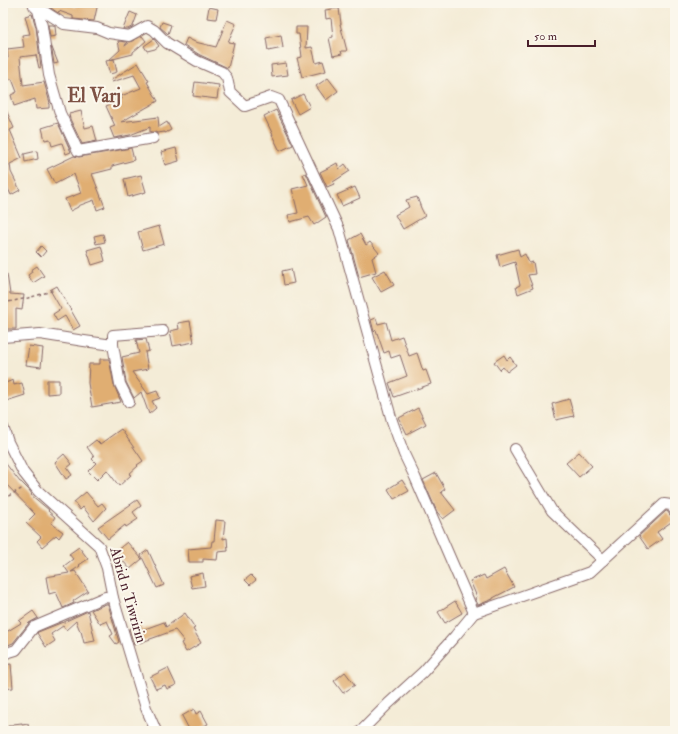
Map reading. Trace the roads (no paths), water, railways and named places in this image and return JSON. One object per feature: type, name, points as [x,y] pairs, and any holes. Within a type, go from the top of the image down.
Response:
[{"type":"street","points":[[32,3],[38,10],[42,26],[49,75],[60,113],[78,151],[153,138]]},
{"type":"street","points":[[32,3],[64,24],[97,28],[109,33],[129,36],[147,26],[154,30],[166,43],[197,61],[222,72],[227,78],[230,92],[245,106],[270,97],[279,100],[339,229],[392,421],[404,454],[416,477],[474,613]]},
{"type":"street","points":[[129,402],[120,384],[113,345],[113,336],[163,331]]},
{"type":"street","points":[[3,337],[40,334],[113,345]]},
{"type":"street","name":"Abrid n Tiwririn","points":[[3,427],[8,442],[23,472],[38,491],[99,546],[107,568],[113,598],[146,708],[156,731]]},
{"type":"street","points":[[515,449],[552,511],[604,560]]},
{"type":"street","points":[[361,731],[423,672],[474,613],[590,572],[664,504],[671,505],[675,511]]},
{"type":"street","points":[[3,654],[16,650],[34,627],[105,597],[113,598]]},
{"type":"district","name":"El Varj","points":[[94,96]]}]
